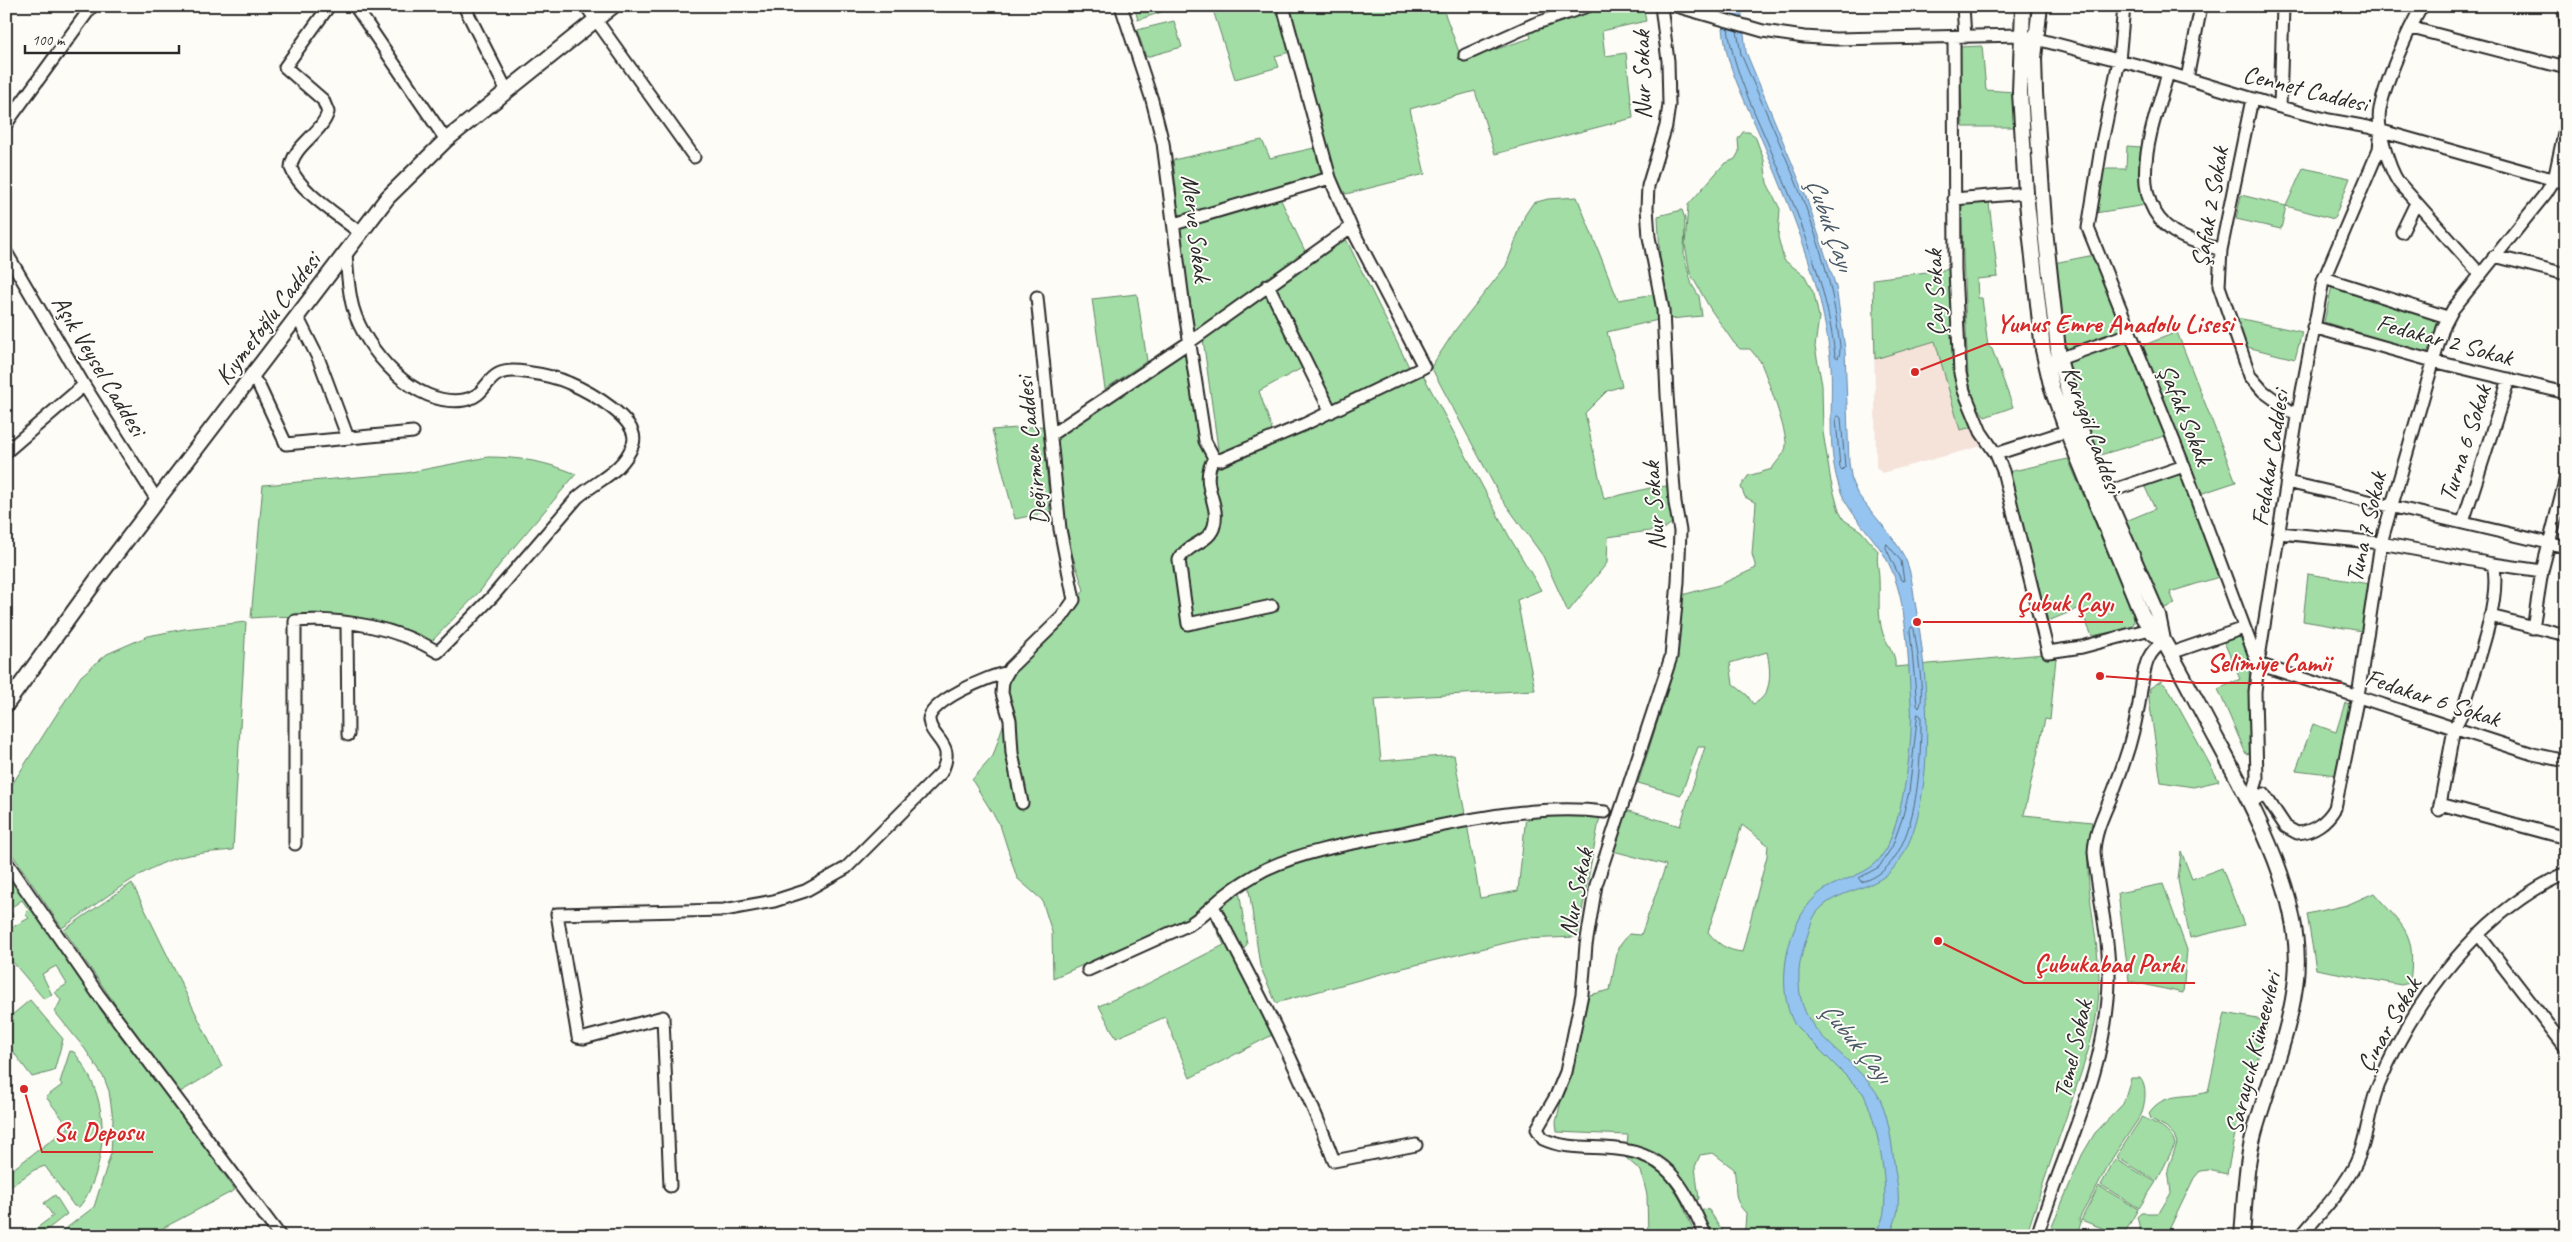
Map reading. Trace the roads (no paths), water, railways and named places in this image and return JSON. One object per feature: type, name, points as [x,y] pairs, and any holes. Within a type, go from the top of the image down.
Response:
[{"type":"main road","name":"Kıymetoğlu Caddesi","points":[[6,705],[157,500],[398,185],[446,140],[613,6]]},
{"type":"main road","name":"Karagöl Caddesi","points":[[2023,6],[2020,92],[2026,193],[2043,350],[2052,389],[2067,431],[2150,629],[2166,645]]},
{"type":"main road","points":[[2040,6],[2036,39],[2035,93],[2042,204],[2059,359],[2073,410],[2105,493],[2158,615],[2166,645]]},
{"type":"main road","name":"Saraycık Kümeevleri","points":[[2166,645],[2250,803],[2285,894],[2291,918],[2297,963],[2287,1023],[2253,1136],[2242,1236]]},
{"type":"street","points":[[6,124],[92,6]]},
{"type":"street","points":[[329,6],[285,67],[323,100],[328,112],[320,127],[295,156],[291,164],[293,174],[306,188],[360,233]]},
{"type":"street","points":[[355,6],[446,140]]},
{"type":"street","points":[[464,6],[507,91]]},
{"type":"street","points":[[586,6],[694,157]]},
{"type":"street","name":"Merve Sokak","points":[[1121,6],[1158,122],[1205,441],[1214,458]]},
{"type":"street","points":[[1272,606],[1188,624],[1178,565],[1183,552],[1206,538],[1214,526],[1207,473],[1214,458],[1220,460],[1331,412],[1424,367],[1351,227],[1330,178],[1283,6]]},
{"type":"street","points":[[1465,55],[1561,10],[1588,6]]},
{"type":"street","name":"Nur Sokak","points":[[1661,6],[1668,61],[1669,105],[1666,126],[1648,186],[1646,208],[1649,237],[1663,310],[1666,395],[1675,503],[1680,530],[1678,582],[1668,673],[1611,835],[1596,885],[1586,945],[1582,994],[1566,1072],[1556,1096],[1539,1124],[1539,1134],[1543,1140],[1560,1145],[1628,1149],[1654,1158],[1663,1164],[1688,1198],[1706,1236]]},
{"type":"street","name":"Cennet Caddesi","points":[[1676,6],[1764,31],[1836,39],[2021,35],[2187,79],[2280,107],[2381,130],[2566,183]]},
{"type":"street","name":"Çay Sokak","points":[[1963,6],[1959,37],[1954,199],[1958,334],[1962,384],[1981,432],[1996,454],[2003,471],[2048,652],[2082,647],[2150,629]]},
{"type":"street","name":"Şafak Sokak","points":[[2124,6],[2119,62],[2102,142],[2088,228],[2129,334],[2184,466],[2258,664]]},
{"type":"street","points":[[2187,79],[2201,6]]},
{"type":"street","points":[[2280,107],[2283,6]]},
{"type":"street","points":[[2422,6],[2379,111],[2381,130],[2392,172],[2416,203],[2480,274]]},
{"type":"street","points":[[2563,6],[2566,21]]},
{"type":"street","points":[[2412,28],[2566,68]]},
{"type":"street","points":[[2168,74],[2147,152],[2147,196],[2153,210],[2172,230],[2182,236],[2221,250]]},
{"type":"street","name":"Şafak 2 Sokak","points":[[2252,99],[2221,250],[2218,274],[2221,294],[2250,376],[2264,391],[2297,416]]},
{"type":"street","name":"Tuna 7 Sokak","points":[[2250,803],[2264,794],[2286,827],[2296,832],[2317,827],[2329,817],[2337,802],[2358,696],[2381,543],[2390,506],[2447,317],[2494,256],[2540,203],[2554,180],[2566,124]]},
{"type":"street","name":"Fedakar Caddesi","points":[[2250,803],[2257,780],[2255,692],[2258,664],[2313,327],[2324,278],[2379,149],[2381,130]]},
{"type":"street","points":[[1174,224],[1330,178]]},
{"type":"street","points":[[1954,199],[2026,193]]},
{"type":"street","points":[[2402,232],[2416,203]]},
{"type":"street","points":[[1052,434],[1190,341],[1351,227]]},
{"type":"street","name":"Aşık Veysel Caddesi","points":[[6,252],[84,385],[157,500]]},
{"type":"street","points":[[295,844],[295,621],[318,620],[382,629],[408,637],[438,652],[492,597],[577,498],[589,487],[613,473],[626,457],[634,438],[630,424],[624,418],[586,391],[542,375],[502,371],[495,375],[476,395],[466,399],[439,399],[414,387],[377,355],[361,326],[350,294],[346,252]]},
{"type":"street","points":[[2494,256],[2566,274]]},
{"type":"street","points":[[2324,278],[2447,317]]},
{"type":"street","points":[[1268,285],[1331,412]]},
{"type":"street","name":"Değirmen Caddesi","points":[[1006,673],[1062,617],[1074,600],[1060,529],[1037,297]]},
{"type":"street","points":[[297,316],[319,360],[348,438]]},
{"type":"street","name":"Fedakar 2 Sokak","points":[[2313,327],[2433,361],[2566,393]]},
{"type":"street","points":[[2059,359],[2129,334]]},
{"type":"street","points":[[251,376],[259,386],[286,444],[413,432]]},
{"type":"street","name":"Turna 6 Sokak","points":[[2463,522],[2508,379]]},
{"type":"street","points":[[6,452],[84,385]]},
{"type":"street","points":[[1996,454],[2067,431]]},
{"type":"street","points":[[2105,493],[2184,466]]},
{"type":"street","points":[[2533,628],[2542,571],[2566,477]]},
{"type":"street","points":[[2287,482],[2566,547]]},
{"type":"street","points":[[2279,533],[2381,543],[2542,571]]},
{"type":"street","points":[[2493,564],[2496,582],[2490,616],[2461,715],[2454,729],[2439,807],[2566,838]]},
{"type":"street","points":[[2490,616],[2566,635]]},
{"type":"street","points":[[347,624],[348,735]]},
{"type":"street","points":[[2166,645],[2244,628]]},
{"type":"street","name":"Temel Sokak","points":[[2036,1236],[2096,1068],[2103,1037],[2109,979],[2094,852],[2096,833],[2128,749],[2138,714],[2145,666],[2153,648],[2166,645]]},
{"type":"street","name":"Fedakar 6 Sokak","points":[[2258,664],[2533,754],[2566,761]]},
{"type":"street","points":[[1006,673],[1002,693],[1010,720],[1012,753],[1022,803]]},
{"type":"street","points":[[670,1186],[663,1017],[584,1038],[578,1037],[557,914],[724,910],[790,897],[820,884],[846,868],[941,773],[946,756],[944,745],[930,724],[930,717],[934,708],[948,697],[1006,673]]},
{"type":"street","points":[[1088,970],[1190,924],[1205,915],[1227,893],[1267,869],[1363,841],[1427,828],[1536,812],[1605,812]]},
{"type":"street","points":[[6,861],[98,994],[280,1236]]},
{"type":"street","name":"Çınar Sokak","points":[[2301,1236],[2341,1187],[2356,1163],[2378,1085],[2416,1014],[2450,965],[2478,934],[2517,900],[2566,873]]},
{"type":"street","points":[[1214,906],[1294,1063],[1314,1106],[1334,1161],[1416,1145]]},
{"type":"street","points":[[2478,934],[2566,1048]]},
{"type":"water","points":[[1720,6],[1741,6],[1746,52],[1806,197],[1836,287],[1845,349],[1849,463],[1852,482],[1857,493],[1905,558],[1911,576],[1920,636],[1924,669],[1926,744],[1924,781],[1918,816],[1907,846],[1892,870],[1875,882],[1835,898],[1818,911],[1813,919],[1802,952],[1799,971],[1799,990],[1809,1019],[1827,1041],[1870,1084],[1883,1107],[1890,1134],[1898,1187],[1896,1220],[1888,1236],[1873,1236],[1883,1215],[1885,1198],[1883,1168],[1877,1134],[1868,1105],[1863,1093],[1795,1025],[1788,1009],[1785,991],[1785,972],[1793,933],[1801,915],[1812,900],[1825,889],[1863,872],[1875,864],[1884,852],[1892,834],[1904,788],[1910,741],[1911,704],[1906,632],[1900,595],[1888,562],[1847,504],[1838,483],[1831,440],[1831,366],[1820,300],[1793,216],[1729,61]]},
{"type":"place","name":"Yunus Emre Anadolu Lisesi","points":[[1915,372]]},
{"type":"place","name":"Çubuk Çayı","points":[[1917,622]]},
{"type":"place","name":"Selimiye Camii","points":[[2100,676]]},
{"type":"place","name":"Çubukabad Parkı","points":[[1938,941]]},
{"type":"place","name":"Su Deposu","points":[[24,1089]]}]
